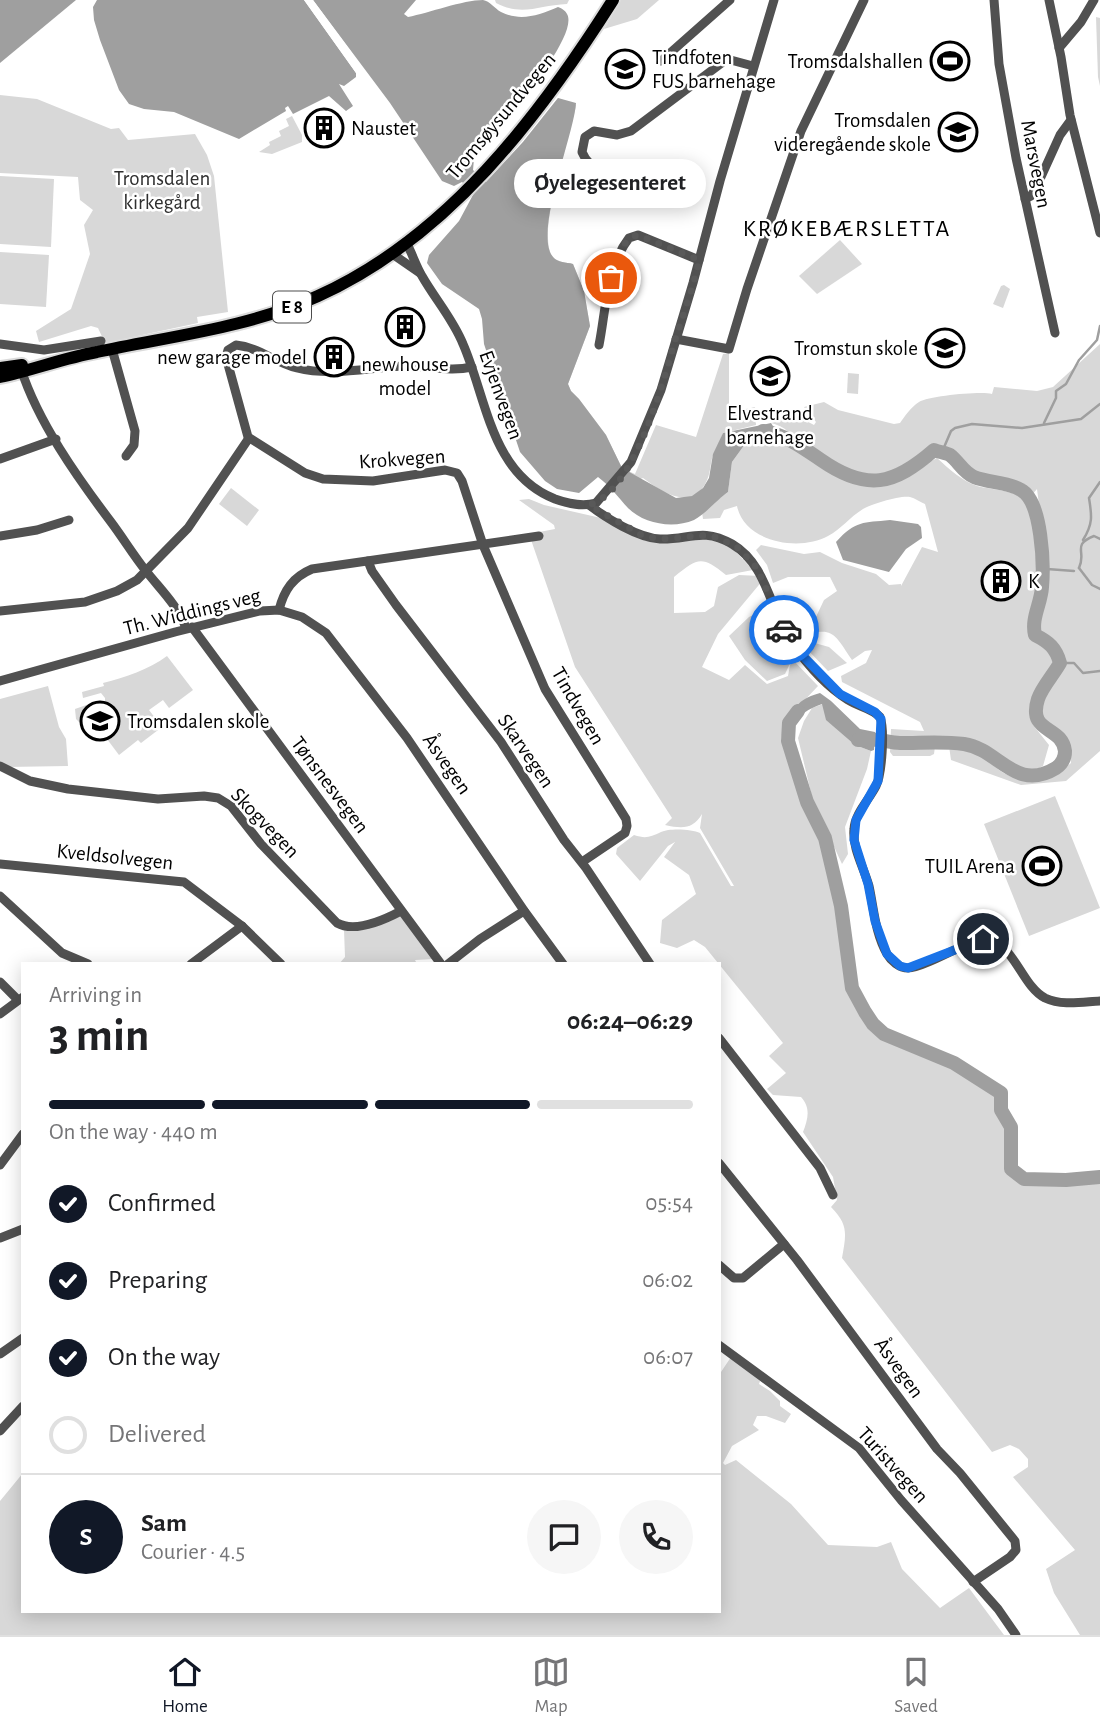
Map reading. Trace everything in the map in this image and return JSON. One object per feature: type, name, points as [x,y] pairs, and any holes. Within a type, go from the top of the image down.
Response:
[{"type":"highway","name":"Tromsøysundvegen","points":[[0,377],[23,374],[106,345],[232,325],[280,311],[334,288],[391,253],[482,173],[545,99],[613,0]]},
{"type":"highway","name":"Tromsøysundvegen","points":[[0,368],[23,374]]},
{"type":"street","points":[[661,61],[730,0]]},
{"type":"street","points":[[589,505],[599,501],[634,457],[661,390],[774,0]]},
{"type":"street","points":[[676,339],[729,349],[801,131],[864,0]]},
{"type":"street","name":"Marsvegen","points":[[994,0],[999,64],[1025,200],[1055,332]]},
{"type":"street","points":[[1049,0],[1071,120],[1100,233]]},
{"type":"street","points":[[1059,48],[1086,16],[1094,0]]},
{"type":"street","points":[[641,181],[616,176],[593,167],[582,152],[586,137],[594,131],[617,135],[631,131],[727,60],[753,66]]},
{"type":"street","points":[[1025,200],[1031,196],[1060,135],[1071,120]]},
{"type":"street","points":[[599,345],[609,283],[629,238],[638,235],[699,260]]},
{"type":"street","name":"Evjenvegen","points":[[406,242],[420,273],[452,321],[497,441],[515,469],[545,494],[564,502],[589,505],[643,536],[662,539],[708,535],[738,548],[757,568],[775,614],[799,652],[840,694],[878,715],[883,728],[878,781],[856,820],[854,840],[868,884],[879,934],[892,961],[900,966],[914,967],[977,940],[991,940],[998,943],[1008,954],[1031,987],[1048,999],[1068,1003],[1100,1000]]},
{"type":"street","name":"Evjenvegen","points":[[391,253],[420,273]]},
{"type":"street","points":[[0,344],[44,350],[106,345],[136,434],[134,445],[126,456]]},
{"type":"street","points":[[0,611],[85,602],[128,586],[146,572],[188,528],[249,438],[226,357],[226,352],[233,345],[242,346],[290,366],[312,370],[403,366],[457,370],[471,367]]},
{"type":"street","name":"Tønsnesvegen","points":[[23,374],[56,439],[92,498],[439,962]]},
{"type":"street","name":"Krokvegen","points":[[249,438],[309,475],[323,479],[373,481],[418,473],[454,471],[464,484],[483,545]]},
{"type":"street","points":[[0,459],[56,439]]},
{"type":"street","points":[[0,536],[32,531],[69,520]]},
{"type":"street","name":"Th. Widdings veg","points":[[0,681],[189,628],[260,611],[279,610],[290,584],[303,573],[328,566],[539,536]]},
{"type":"street","name":"Tindvegen","points":[[483,545],[545,689],[626,819],[625,833],[582,862]]},
{"type":"street","name":"Skarvegen","points":[[368,561],[396,605],[492,729],[564,840],[582,862],[649,962]]},
{"type":"street","name":"Åsvegen","points":[[279,610],[302,617],[326,633],[427,765],[524,911],[562,962]]},
{"type":"street","name":"Skogvegen","points":[[0,766],[35,783],[68,789],[163,799],[218,797],[231,806],[261,844],[337,923],[346,928],[354,927],[401,911]]},
{"type":"street","name":"Kveldsolvegen","points":[[0,864],[184,882],[242,926],[279,962]]},
{"type":"street","points":[[0,896],[71,962]]},
{"type":"street","points":[[451,962],[524,911]]},
{"type":"street","points":[[194,962],[242,926]]},
{"type":"street","points":[[0,982],[20,999],[0,1014]]},
{"type":"street","points":[[721,1041],[820,1168],[833,1195]]},
{"type":"street","points":[[0,1165],[21,1136]]},
{"type":"street","name":"Åsvegen","points":[[721,1165],[784,1244],[936,1449],[960,1473],[1015,1541],[1016,1550],[1010,1557],[973,1583]]},
{"type":"street","points":[[0,1238],[21,1230]]},
{"type":"street","points":[[721,1267],[734,1278],[743,1278],[784,1244]]},
{"type":"street","points":[[0,1354],[21,1339]]},
{"type":"street","name":"Turistvegen","points":[[721,1346],[859,1448],[998,1609],[1016,1635]]},
{"type":"street","points":[[0,1431],[21,1408]]},
{"type":"green space","points":[[495,0],[569,0],[567,4],[523,10],[506,7]]},
{"type":"green space","points":[[621,0],[659,0],[637,19],[604,29]]},
{"type":"green space","points":[[1096,17],[1100,18],[1100,86],[1098,77]]},
{"type":"green space","name":"Tromsdalen kirkegård","points":[[0,95],[37,99],[111,129],[119,128],[128,140],[195,134],[207,155],[214,176],[228,312],[197,317],[198,323],[105,343],[98,328],[91,326],[39,342],[36,331],[71,309],[90,254],[84,225],[93,210],[80,200],[78,177],[0,173]]},
{"type":"green space","points":[[558,98],[576,105],[551,207],[549,246],[555,259],[573,264],[584,291],[590,326],[568,384],[571,391],[606,435],[622,468],[635,474],[656,425],[696,437],[723,354],[729,353],[729,406],[746,409],[755,407],[756,425],[723,433],[707,480],[694,496],[677,497],[643,478],[626,484],[594,460],[486,182]]},
{"type":"green space","points":[[292,116],[302,135],[302,142],[272,154],[259,152],[270,145],[269,142],[281,136],[279,131],[289,126],[286,119]]},
{"type":"green space","points":[[0,176],[54,179],[51,247],[0,244]]},
{"type":"green space","points":[[840,240],[862,264],[817,294],[799,276]]},
{"type":"green space","points":[[0,252],[49,255],[46,307],[0,304]]},
{"type":"green space","points":[[1004,285],[1010,289],[1003,308],[993,304]]},
{"type":"green space","points":[[1100,344],[1100,751],[1066,781],[1021,785],[951,760],[949,746],[977,754],[999,770],[1017,778],[1045,778],[1071,763],[1069,744],[1047,722],[1033,725],[1049,745],[1043,766],[1033,770],[1017,767],[975,741],[959,738],[936,739],[934,754],[930,756],[893,756],[890,752],[891,729],[924,731],[920,722],[842,682],[841,676],[866,663],[872,650],[865,651],[852,660],[831,634],[819,632],[799,637],[794,631],[815,619],[824,600],[837,591],[830,577],[788,577],[773,583],[767,565],[756,550],[761,545],[804,554],[820,552],[842,563],[876,574],[889,585],[901,586],[922,547],[938,552],[925,504],[906,497],[879,502],[863,509],[828,536],[803,543],[788,543],[761,536],[742,518],[737,506],[724,510],[720,518],[703,519],[702,512],[728,492],[732,462],[748,440],[780,437],[841,475],[872,484],[904,475],[937,458],[971,484],[1012,493],[1027,504],[1036,533],[1040,564],[1033,609],[1043,610],[1048,574],[1037,489],[1031,496],[1020,488],[972,475],[957,465],[949,454],[934,449],[898,474],[882,479],[867,479],[837,468],[786,430],[771,423],[793,414],[814,425],[816,422],[804,407],[824,402],[838,410],[894,424],[900,423],[919,402],[933,398],[992,394],[994,387],[1037,391],[1053,387]]},
{"type":"green space","points":[[848,373],[859,374],[858,394],[847,393]]},
{"type":"green space","points":[[231,488],[259,510],[247,526],[219,504]]},
{"type":"green space","points":[[529,499],[601,518],[646,541],[698,538],[717,541],[734,550],[753,570],[726,575],[711,564],[700,561],[694,563],[674,577],[674,613],[705,612],[714,606],[718,587],[739,575],[760,576],[763,580],[718,634],[702,667],[729,680],[745,665],[767,684],[788,676],[790,665],[794,661],[818,686],[785,721],[781,739],[802,805],[819,838],[830,875],[853,988],[873,1025],[884,1035],[955,1064],[1001,1094],[1002,1111],[1011,1128],[1011,1170],[1024,1180],[1067,1181],[1100,1178],[1100,1635],[1080,1635],[1054,1593],[1046,1569],[1075,1550],[1013,1477],[1028,1467],[1028,1459],[1019,1449],[1010,1445],[992,1452],[842,1258],[845,1231],[841,1219],[831,1207],[837,1200],[833,1177],[803,1132],[807,1118],[806,1105],[801,1097],[773,1095],[767,1089],[786,1073],[769,1056],[783,1043],[721,967],[721,962],[717,962],[705,947],[694,940],[677,948],[660,943],[662,920],[696,894],[689,875],[664,857],[675,842],[668,846],[640,881],[616,854],[617,848],[634,835],[648,837],[675,830],[700,833],[731,886],[734,886],[700,828],[702,814],[695,823],[687,827],[665,825],[672,818],[575,667],[529,534],[555,529],[554,525],[519,500]]},
{"type":"green space","points":[[761,611],[793,657],[785,674],[767,681],[745,660],[729,636],[749,617]]},
{"type":"green space","points":[[804,643],[829,647],[847,663],[828,671],[804,646]]},
{"type":"green space","points":[[167,656],[193,690],[169,708],[163,700],[149,710],[162,727],[141,743],[138,740],[119,755],[98,727],[105,722],[105,698],[101,693],[83,698],[82,692],[104,686],[103,683],[136,672]]},
{"type":"green space","points":[[48,686],[59,727],[66,739],[68,766],[7,767],[0,762],[0,699]]},
{"type":"green space","points":[[92,703],[97,717],[80,723],[76,719],[75,709]]},
{"type":"green space","points":[[823,704],[855,745],[871,751],[845,827],[848,854],[842,864],[813,801],[798,738],[812,708]]},
{"type":"green space","name":"TUIL Arena","points":[[1055,796],[1100,908],[1029,936],[984,824]]},
{"type":"green space","points":[[401,915],[434,959],[415,960],[416,962],[341,962],[345,957],[344,930]]},
{"type":"green space","points":[[731,1357],[760,1381],[759,1384],[770,1391],[780,1401],[780,1406],[791,1414],[785,1423],[766,1416],[757,1416],[753,1425],[759,1430],[732,1446],[723,1463],[725,1465],[736,1460],[791,1504],[828,1545],[877,1547],[891,1542],[902,1569],[940,1608],[969,1588],[1004,1635],[0,1635],[0,1501],[21,1475],[21,1613],[721,1613],[721,1372]]},
{"type":"shaded area","points":[[0,0],[76,0],[0,63]]},
{"type":"shaded area","points":[[97,0],[304,0],[356,73],[356,77],[344,86],[339,84],[353,106],[346,111],[329,96],[293,114],[288,106],[286,111],[239,139],[174,112],[144,109],[129,104],[119,90],[100,40],[93,7]]},
{"type":"shaded area","points":[[313,0],[416,0],[404,14],[408,17],[483,0],[501,12],[516,17],[537,15],[558,7],[566,13],[568,26],[561,44],[532,88],[474,159],[473,170],[486,182],[558,98],[576,103],[548,227],[548,245],[553,257],[573,264],[584,291],[590,326],[568,384],[571,391],[606,435],[622,468],[676,498],[692,496],[703,488],[709,478],[713,454],[723,433],[771,423],[780,437],[748,440],[732,462],[728,492],[694,520],[668,524],[642,518],[628,508],[598,477],[579,493],[557,489],[545,481],[520,452],[484,344],[479,309],[442,284],[427,263],[429,255],[459,221],[474,193],[462,182],[454,186],[442,181],[390,103]]},
{"type":"shaded area","points":[[890,520],[918,524],[922,538],[906,549],[889,572],[843,560],[836,542],[843,535],[866,522]]},
{"type":"shaded area","points":[[820,693],[860,729],[875,732],[874,750],[855,745],[826,720],[822,704],[799,717],[788,741],[791,716],[798,704]]},
{"type":"pier","points":[[304,0],[308,0],[359,71],[359,76],[356,77],[356,73]]},
{"type":"pier","points":[[310,0],[313,0],[368,75],[364,76]]},
{"type":"waterway","points":[[1080,359],[1097,340],[1100,326]]},
{"type":"waterway","points":[[1044,423],[1056,398],[1056,391],[1066,384],[1079,360]]},
{"type":"waterway","points":[[942,452],[955,428],[972,424],[1022,428],[1081,419],[1100,404]]},
{"type":"waterway","points":[[763,431],[794,442],[837,470],[866,480],[893,477],[920,462],[934,450],[950,455],[974,477],[1021,490],[1028,496],[1037,520],[1043,577],[1034,623],[1035,635],[1051,646],[1060,663],[1040,694],[1036,710],[1041,724],[1063,743],[1065,751],[1061,763],[1042,774],[1029,776],[1018,773],[976,747],[964,744],[858,740]]},
{"type":"waterway","points":[[1083,540],[1091,520],[1089,498],[1100,482]]},
{"type":"waterway","points":[[1079,568],[1083,543],[1094,536],[1100,539]]},
{"type":"waterway","points":[[1043,566],[1047,569],[1074,571]]},
{"type":"waterway","points":[[1079,568],[1092,585],[1100,589]]},
{"type":"waterway","points":[[1060,663],[1074,663],[1083,673],[1100,671]]},
{"type":"waterway","points":[[798,711],[789,723],[788,741],[807,802],[825,838],[841,906],[852,988],[865,1012],[884,1034],[954,1063],[1001,1093],[1001,1110],[1011,1127],[1011,1169],[1024,1179],[1066,1180],[1100,1177]]},
{"type":"way so far","points":[[611,278],[626,242],[638,235],[699,260],[661,390],[636,453],[611,488],[599,501],[589,505],[643,536],[662,539],[708,535],[729,542],[757,568],[784,630]]},
{"type":"place","name":"Tromsdalshallen","points":[[950,61]]},
{"type":"place","name":"Tindfoten FUS barnehage","points":[[625,69]]},
{"type":"place","name":"Naustet","points":[[324,128]]},
{"type":"place","name":"Tromsdalen videregående skole","points":[[958,132]]},
{"type":"place","name":"Øyelegesenteret","points":[[611,278]]},
{"type":"place","name":"new house model","points":[[405,327]]},
{"type":"place","name":"Tromstun skole","points":[[945,348]]},
{"type":"place","name":"new garage model","points":[[334,357]]},
{"type":"place","name":"Elvestrand barnehage","points":[[770,376]]},
{"type":"place","name":"K","points":[[1001,581]]},
{"type":"place","name":"Tromsdalen skole","points":[[100,721]]},
{"type":"place","name":"TUIL Arena","points":[[1042,866]]},
{"type":"district","name":"KRØKEBÆRSLETTA","points":[[847,229]]},
{"type":"route","points":[[784,630],[799,652],[840,694],[875,712],[882,722],[878,781],[856,820],[854,840],[868,884],[875,921],[887,954],[892,961],[908,968],[983,939]]}]
